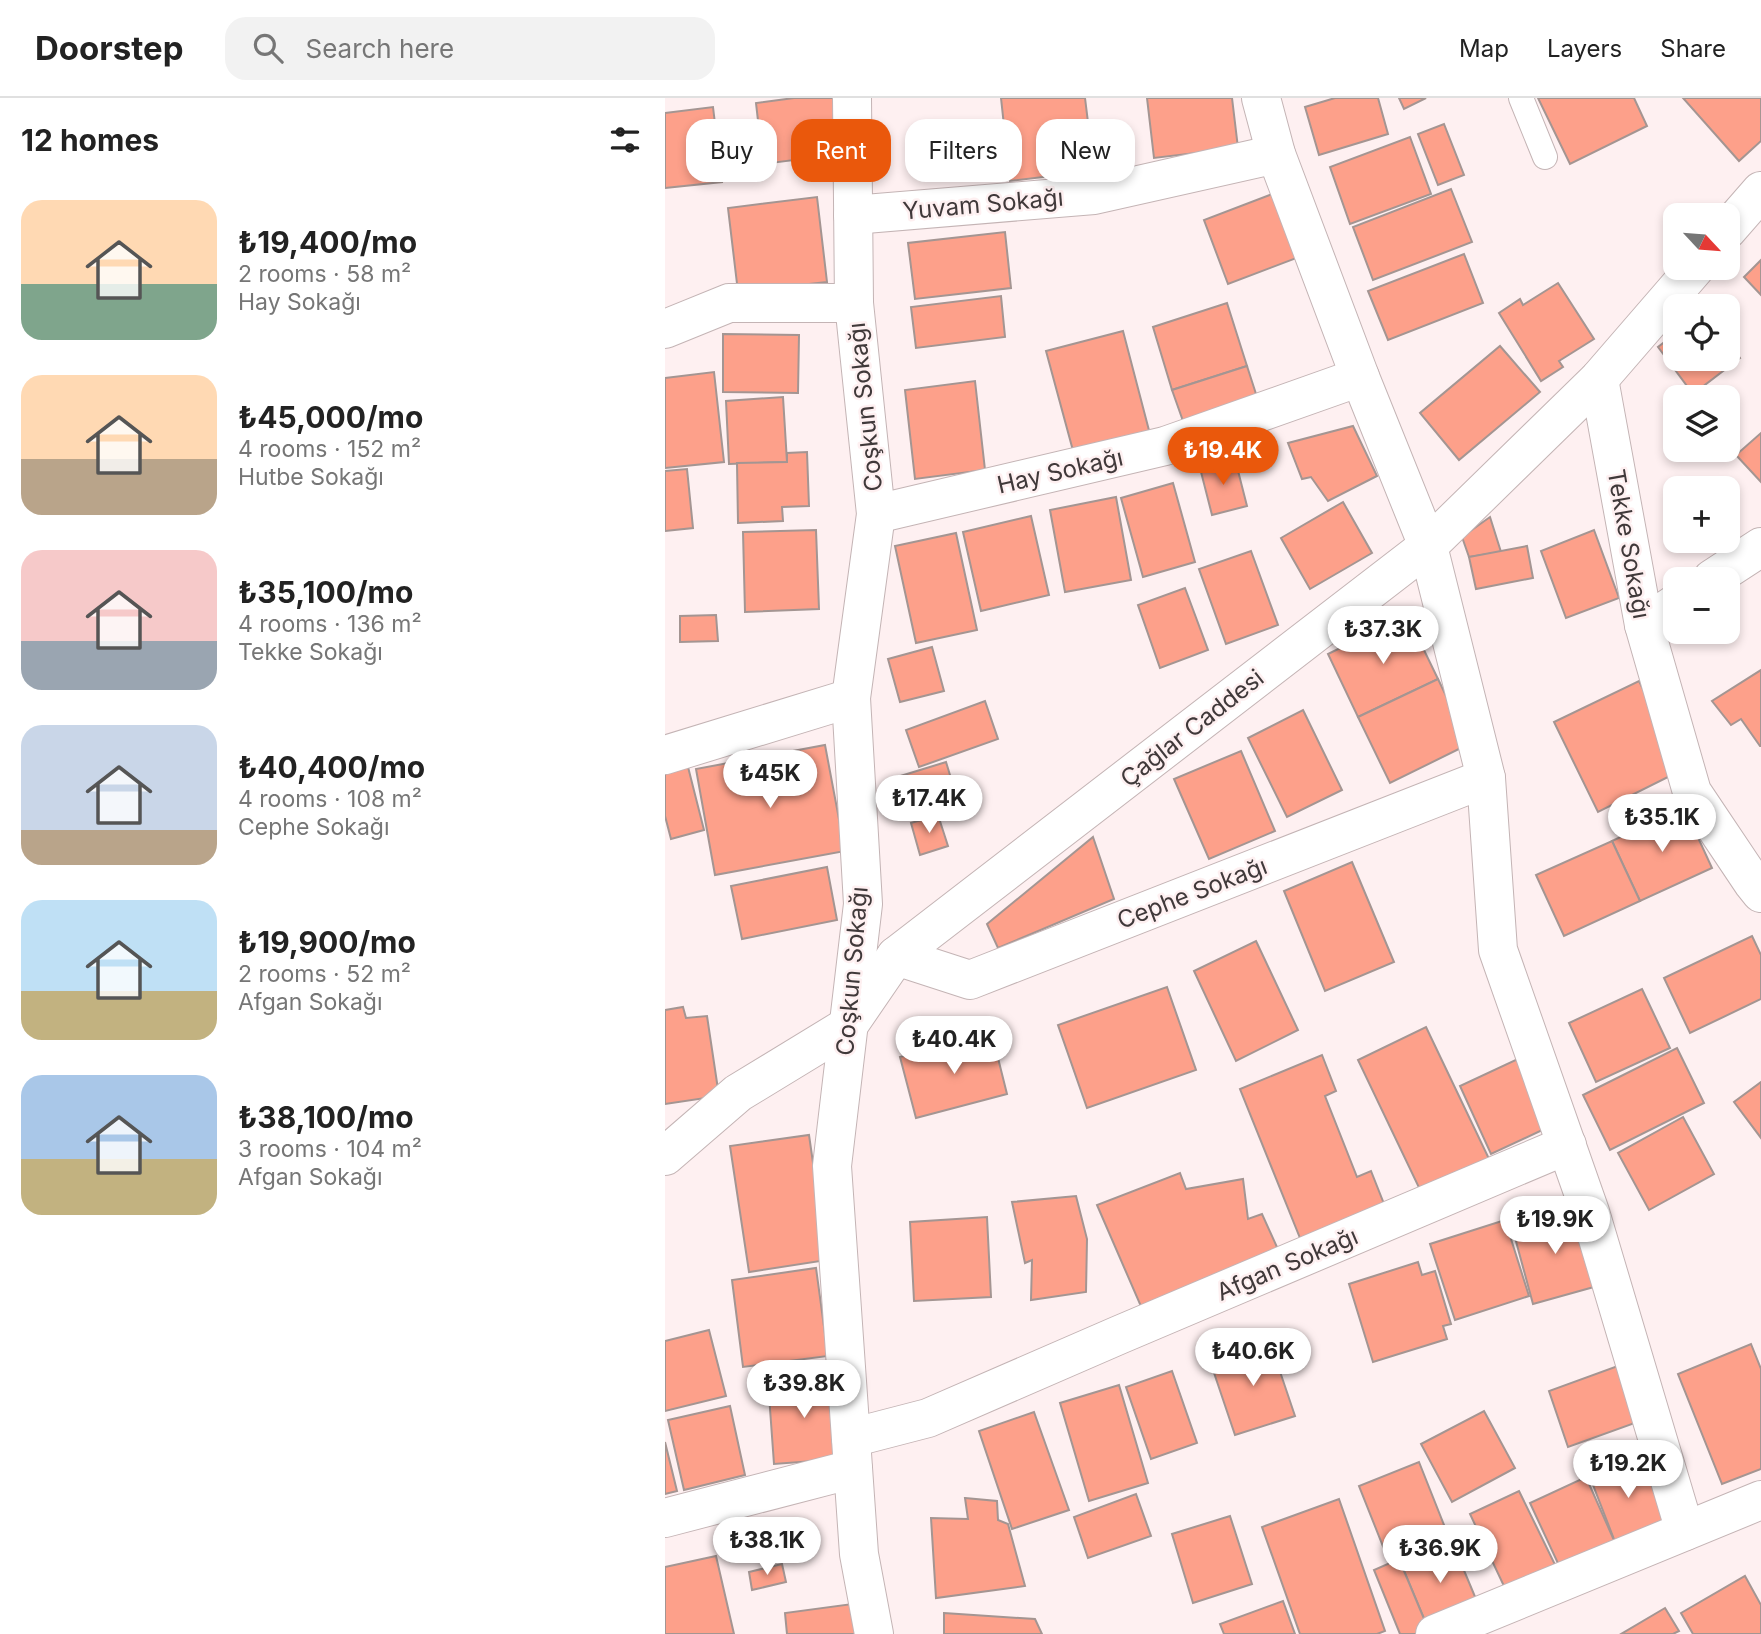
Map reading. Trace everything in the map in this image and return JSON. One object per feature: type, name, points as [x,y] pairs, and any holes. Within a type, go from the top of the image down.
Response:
[{"type":"street","name":"Coşkun Sokağı","points":[[852,98],[854,303],[876,514],[851,698],[863,904],[832,1166],[859,1554],[874,1634]]},
{"type":"street","points":[[1261,98],[1276,154],[1427,546],[1486,778],[1498,950],[1590,1212],[1685,1531]]},
{"type":"street","name":"Yuvam Sokağı","points":[[853,215],[1094,195],[1276,154]]},
{"type":"street","points":[[1740,215],[1761,191]]},
{"type":"street","name":"Çağlar Caddesi","points":[[665,1156],[738,1093],[848,1026],[896,956],[1427,546],[1599,379],[1685,280]]},
{"type":"street","points":[[665,329],[729,303],[854,303]]},
{"type":"street","name":"Hay Sokağı","points":[[876,514],[1165,446],[1360,377]]},
{"type":"street","name":"Tekke Sokağı","points":[[1599,379],[1643,625],[1692,792],[1761,892]]},
{"type":"street","points":[[1730,567],[1761,547]]},
{"type":"street","points":[[1643,625],[1663,612]]},
{"type":"street","points":[[665,755],[851,698]]},
{"type":"street","name":"Cephe Sokağı","points":[[896,956],[970,980],[1486,778]]},
{"type":"street","points":[[665,1126],[738,1093]]},
{"type":"street","name":"Afgan Sokağı","points":[[665,1518],[852,1454],[1119,1335],[1567,1145]]},
{"type":"street","points":[[1435,1634],[1761,1500]]},
{"type":"lane","points":[[1521,98],[1545,158]]},
{"type":"building","points":[[794,98],[835,98],[838,119],[791,119],[791,160],[777,162],[777,119],[758,119],[756,103]]},
{"type":"building","points":[[1001,98],[1085,98],[1088,119],[1036,119],[1036,178],[1022,180],[1022,119],[1003,119]]},
{"type":"building","points":[[1147,98],[1232,98],[1238,148],[1154,158]]},
{"type":"building","points":[[1335,98],[1378,98],[1388,134],[1319,155],[1305,107]]},
{"type":"building","points":[[1399,98],[1426,98],[1404,109]]},
{"type":"building","points":[[1538,98],[1634,98],[1647,126],[1570,164]]},
{"type":"building","points":[[1683,98],[1761,98],[1761,141],[1739,161]]},
{"type":"building","points":[[713,107],[714,119],[686,119],[686,182],[722,182],[665,188],[665,113]]},
{"type":"building","points":[[1444,124],[1464,175],[1438,185],[1418,134]]},
{"type":"building","points":[[1410,137],[1431,194],[1350,224],[1330,167]]},
{"type":"building","points":[[1451,189],[1472,242],[1373,280],[1353,227]]},
{"type":"building","points":[[1283,190],[1307,254],[1228,284],[1204,220]]},
{"type":"building","points":[[817,197],[827,282],[738,292],[728,208]]},
{"type":"building","points":[[1005,232],[1011,288],[915,299],[908,243]]},
{"type":"building","points":[[1464,254],[1483,303],[1388,340],[1368,291]]},
{"type":"building","points":[[1761,260],[1761,295],[1744,277]]},
{"type":"building","points":[[1558,283],[1594,339],[1559,361],[1563,367],[1541,381],[1499,313],[1520,299],[1523,305]]},
{"type":"building","points":[[1001,296],[1005,337],[916,348],[911,307]]},
{"type":"building","points":[[1227,303],[1247,366],[1172,390],[1153,327]]},
{"type":"building","points":[[1123,331],[1151,438],[1075,458],[1046,351]]},
{"type":"building","points":[[723,334],[799,335],[798,393],[723,392]]},
{"type":"building","points":[[1500,346],[1540,392],[1459,460],[1420,413]]},
{"type":"building","points":[[1247,366],[1257,397],[1183,421],[1172,390]]},
{"type":"building","points":[[1676,371],[1723,371],[1705,385],[1686,385]]},
{"type":"building","points":[[714,372],[724,462],[665,468],[665,378]]},
{"type":"building","points":[[975,381],[985,470],[915,479],[905,390]]},
{"type":"building","points":[[783,397],[787,462],[729,464],[726,401]]},
{"type":"building","points":[[1353,426],[1377,476],[1328,501],[1311,477],[1302,479],[1288,443]]},
{"type":"building","points":[[1761,433],[1761,482],[1740,459],[1740,451]]},
{"type":"building","points":[[807,452],[809,506],[782,507],[783,521],[738,523],[737,463],[787,462],[787,453]]},
{"type":"building","points":[[1235,459],[1247,506],[1212,515],[1200,468]]},
{"type":"building","points":[[687,469],[693,528],[665,531],[665,471]]},
{"type":"building","points":[[1173,483],[1195,562],[1143,577],[1121,498]]},
{"type":"building","points":[[1116,497],[1131,580],[1065,592],[1050,510]]},
{"type":"building","points":[[1343,502],[1372,553],[1310,589],[1281,538]]},
{"type":"building","points":[[1031,516],[1049,595],[981,611],[963,532]]},
{"type":"building","points":[[1490,517],[1501,552],[1469,557],[1462,537]]},
{"type":"building","points":[[816,530],[819,609],[745,612],[743,532]]},
{"type":"building","points":[[1594,530],[1619,598],[1566,618],[1541,551]]},
{"type":"building","points":[[956,533],[977,630],[916,643],[895,546]]},
{"type":"building","points":[[1527,546],[1533,578],[1476,589],[1469,557]]},
{"type":"building","points":[[1251,551],[1278,625],[1226,644],[1199,569]]},
{"type":"building","points":[[1185,588],[1208,650],[1160,668],[1138,605]]},
{"type":"building","points":[[716,615],[718,641],[680,642],[680,616]]},
{"type":"building","points":[[1407,615],[1438,679],[1358,717],[1328,654]]},
{"type":"building","points":[[932,647],[944,691],[900,702],[888,659]]},
{"type":"building","points":[[1761,670],[1760,746],[1741,719],[1731,725],[1712,701]]},
{"type":"building","points":[[1438,679],[1469,744],[1390,783],[1358,717]]},
{"type":"building","points":[[1639,681],[1682,770],[1598,812],[1554,722]]},
{"type":"building","points":[[985,701],[998,739],[919,767],[906,730]]},
{"type":"building","points":[[1303,710],[1342,790],[1287,817],[1248,738]]},
{"type":"building","points":[[825,745],[845,851],[715,875],[696,769]]},
{"type":"building","points":[[1241,751],[1275,831],[1209,859],[1174,779]]},
{"type":"building","points":[[946,762],[957,798],[905,814],[894,778]]},
{"type":"building","points":[[687,763],[704,830],[671,839],[665,816],[665,769]]},
{"type":"building","points":[[1684,807],[1712,868],[1640,901],[1612,841]]},
{"type":"building","points":[[938,815],[948,846],[920,855],[911,823]]},
{"type":"building","points":[[1093,837],[1114,899],[998,948],[987,924]]},
{"type":"building","points":[[1612,841],[1640,901],[1564,936],[1536,875]]},
{"type":"building","points":[[1352,862],[1394,962],[1325,991],[1284,891]]},
{"type":"building","points":[[827,867],[837,920],[742,939],[731,886]]},
{"type":"building","points":[[1752,936],[1761,955],[1761,999],[1690,1033],[1664,978]]},
{"type":"building","points":[[1256,941],[1298,1030],[1236,1061],[1194,971]]},
{"type":"building","points":[[1167,987],[1196,1070],[1087,1108],[1058,1025]]},
{"type":"building","points":[[1642,989],[1670,1048],[1596,1082],[1569,1023]]},
{"type":"building","points":[[683,1007],[686,1018],[707,1016],[719,1096],[665,1104],[665,1010]]},
{"type":"building","points":[[1426,1027],[1491,1163],[1423,1196],[1358,1060]]},
{"type":"building","points":[[992,1034],[1007,1094],[916,1118],[900,1057]]},
{"type":"building","points":[[1677,1048],[1704,1103],[1610,1150],[1583,1095]]},
{"type":"building","points":[[1322,1055],[1336,1091],[1325,1096],[1357,1177],[1371,1171],[1386,1209],[1302,1243],[1240,1089]]},
{"type":"building","points":[[1522,1057],[1553,1125],[1491,1154],[1460,1086]]},
{"type":"building","points":[[1761,1082],[1761,1138],[1734,1102]]},
{"type":"building","points":[[1683,1117],[1714,1174],[1649,1210],[1618,1153]]},
{"type":"building","points":[[809,1135],[827,1260],[749,1272],[730,1146]]},
{"type":"building","points":[[1180,1173],[1186,1189],[1243,1179],[1248,1219],[1262,1214],[1281,1256],[1143,1311],[1097,1205]]},
{"type":"building","points":[[1076,1196],[1087,1239],[1086,1292],[1031,1300],[1032,1260],[1025,1263],[1012,1202]]},
{"type":"building","points":[[1564,1208],[1570,1228],[1584,1224],[1601,1285],[1533,1304],[1511,1223]]},
{"type":"building","points":[[987,1217],[991,1297],[914,1301],[910,1222]]},
{"type":"building","points":[[1505,1220],[1529,1296],[1455,1320],[1430,1244]]},
{"type":"building","points":[[1418,1262],[1422,1275],[1435,1271],[1451,1324],[1443,1326],[1447,1339],[1373,1362],[1349,1284]]},
{"type":"building","points":[[816,1268],[828,1356],[743,1367],[732,1280]]},
{"type":"building","points":[[709,1330],[726,1396],[665,1411],[665,1341]]},
{"type":"building","points":[[1270,1342],[1295,1416],[1235,1435],[1210,1361]]},
{"type":"building","points":[[1751,1344],[1761,1369],[1761,1469],[1722,1484],[1678,1374]]},
{"type":"building","points":[[1626,1363],[1646,1419],[1568,1447],[1549,1391]]},
{"type":"building","points":[[1172,1371],[1197,1443],[1151,1459],[1126,1387]]},
{"type":"building","points":[[835,1376],[840,1459],[774,1464],[768,1381]]},
{"type":"building","points":[[1119,1385],[1148,1483],[1089,1501],[1060,1403]]},
{"type":"building","points":[[730,1406],[745,1475],[684,1490],[668,1420]]},
{"type":"building","points":[[1484,1411],[1515,1468],[1452,1502],[1421,1444]]},
{"type":"building","points":[[1034,1412],[1069,1510],[1012,1529],[979,1431]]},
{"type":"building","points":[[665,1442],[677,1491],[665,1494]]},
{"type":"building","points":[[1640,1452],[1668,1528],[1617,1547],[1588,1472]]},
{"type":"building","points":[[1419,1462],[1448,1535],[1388,1559],[1359,1486]]},
{"type":"building","points":[[1586,1477],[1617,1547],[1562,1572],[1530,1503]]},
{"type":"building","points":[[1519,1491],[1561,1577],[1511,1601],[1470,1514]]},
{"type":"building","points":[[1136,1494],[1151,1536],[1088,1558],[1074,1517]]},
{"type":"building","points":[[965,1498],[997,1501],[998,1520],[1008,1524],[1025,1586],[936,1598],[931,1518],[968,1519]]},
{"type":"building","points":[[1339,1499],[1385,1631],[1377,1634],[1300,1634],[1262,1527]]},
{"type":"building","points":[[1230,1516],[1252,1584],[1193,1603],[1172,1534]]},
{"type":"building","points":[[1450,1537],[1481,1611],[1430,1633],[1399,1559]]},
{"type":"building","points":[[791,1539],[792,1557],[777,1558],[775,1540]]},
{"type":"building","points":[[716,1556],[734,1634],[665,1634],[665,1567]]},
{"type":"building","points":[[1399,1559],[1430,1633],[1400,1634],[1374,1570]]},
{"type":"building","points":[[782,1564],[786,1582],[752,1590],[749,1572]]},
{"type":"building","points":[[1745,1576],[1761,1605],[1761,1634],[1693,1634],[1681,1613]]},
{"type":"building","points":[[1283,1601],[1295,1634],[1224,1634],[1220,1624]]},
{"type":"building","points":[[852,1604],[856,1634],[787,1634],[785,1613]]},
{"type":"building","points":[[1665,1608],[1679,1631],[1673,1634],[1621,1634]]},
{"type":"building","points":[[944,1613],[1035,1619],[1042,1634],[944,1634]]}]
